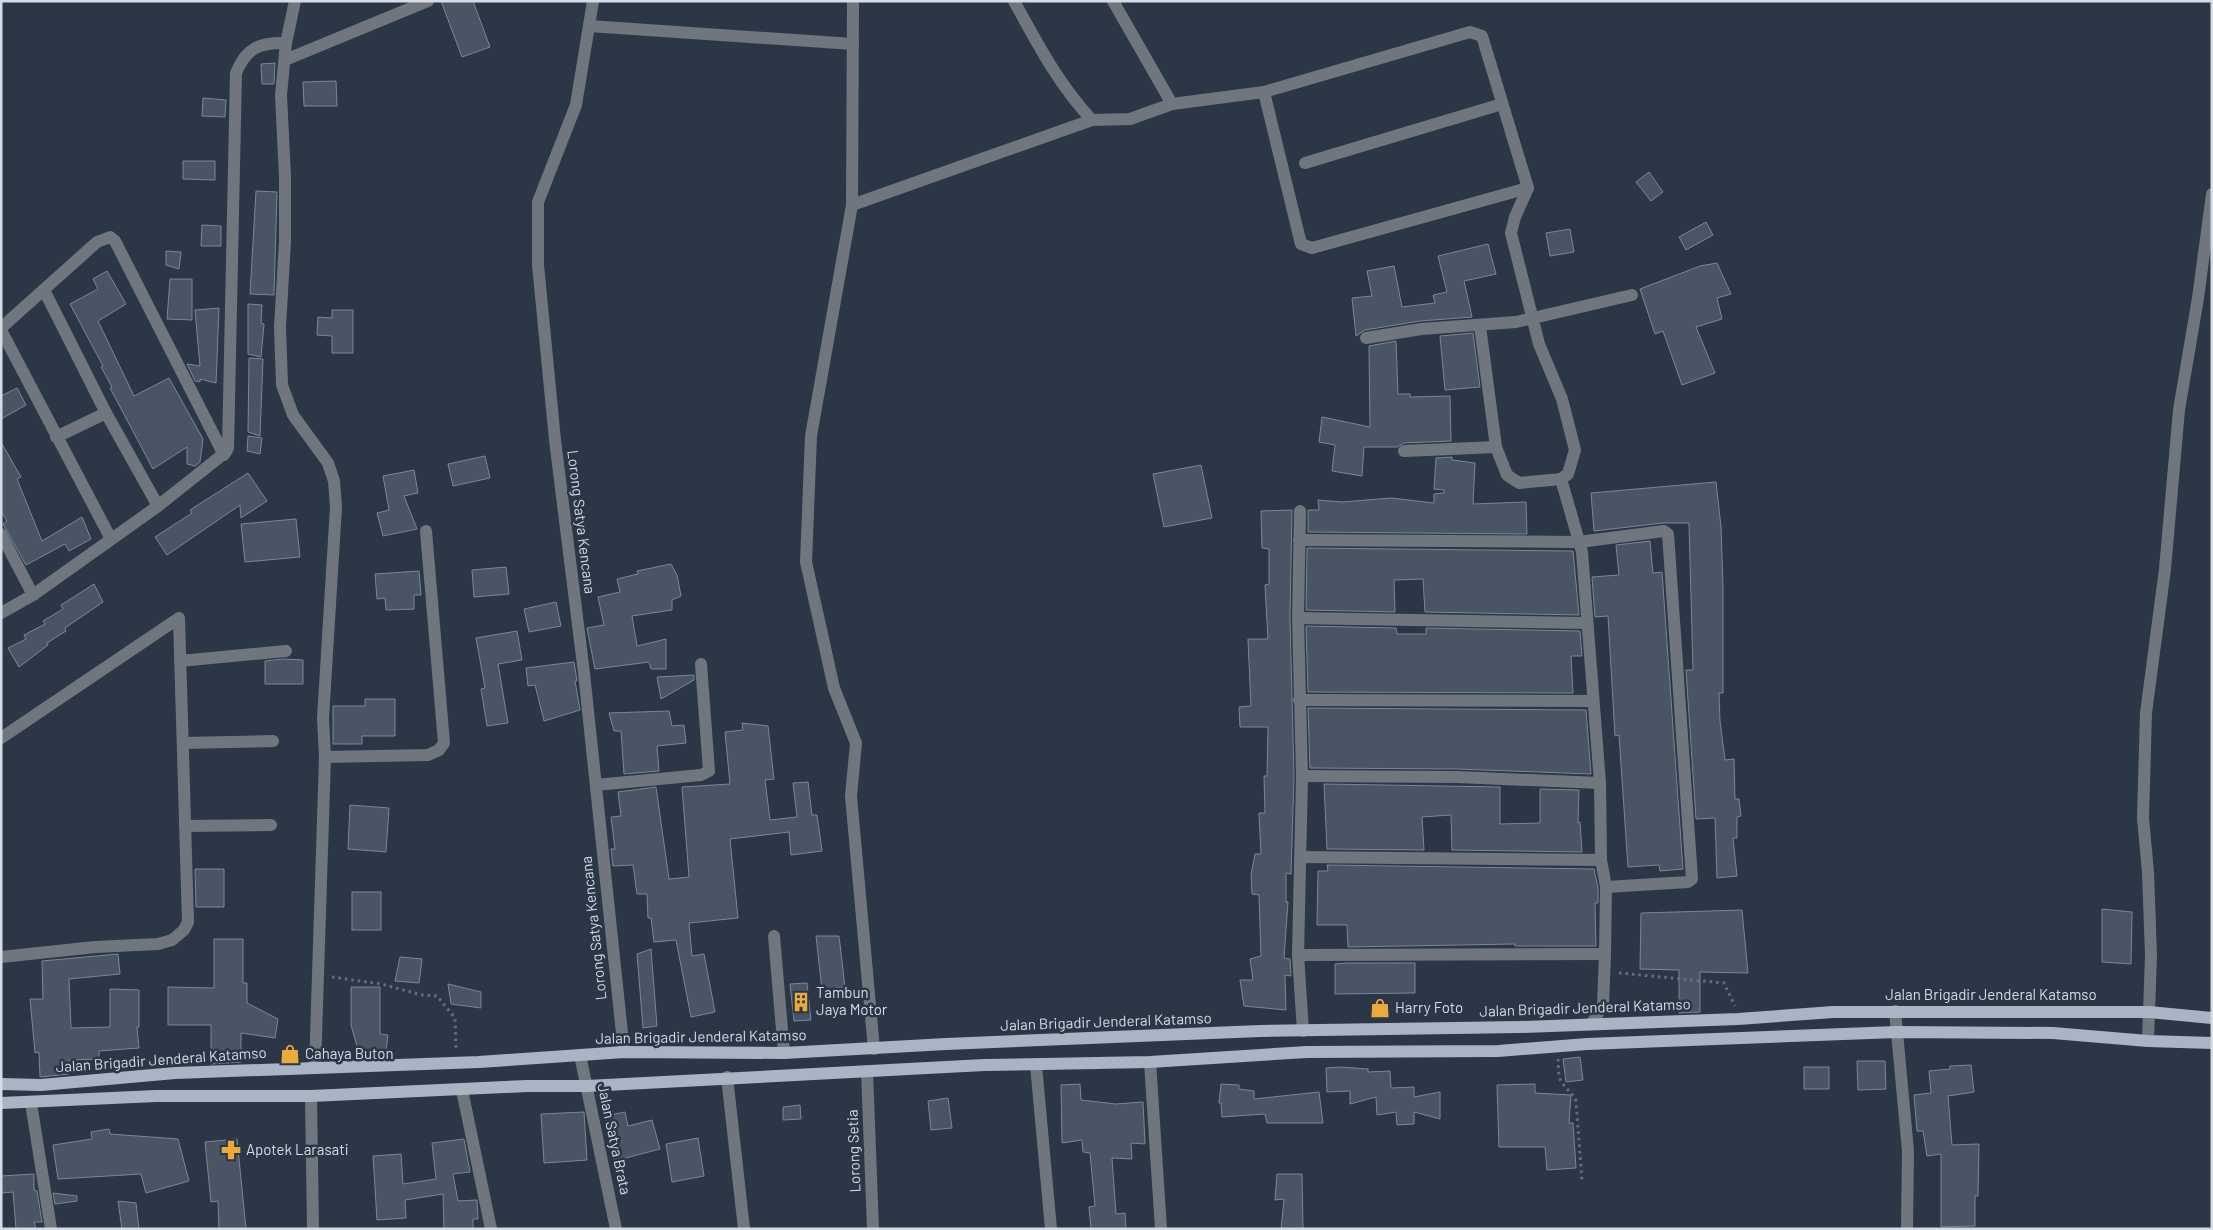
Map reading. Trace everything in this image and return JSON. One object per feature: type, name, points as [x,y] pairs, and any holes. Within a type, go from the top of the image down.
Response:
[{"type":"main road","points":[[1946,1031],[1948,1011]]},
{"type":"main road","name":"Jalan Brigadir Jenderal Katamso","points":[[1,1084],[41,1085],[176,1073],[480,1062],[624,1052],[784,1053],[946,1044],[1303,1031],[1738,1019],[1833,1012],[2149,1012],[2212,1018]]},
{"type":"main road","points":[[1384,1029],[1386,1050]]},
{"type":"main road","points":[[1,1103],[156,1096],[310,1096],[587,1086],[727,1077],[984,1065],[1150,1062],[1234,1055],[1386,1050],[1498,1051],[1557,1046],[1896,1032],[2053,1033],[2148,1041],[2212,1043]]},
{"type":"street","points":[[295,1],[286,43],[286,60],[281,95],[285,177],[285,242],[280,327],[282,385],[293,415],[324,455],[334,481],[336,507],[324,718],[326,757],[316,974],[315,1068]]},
{"type":"street","points":[[286,60],[428,1]]},
{"type":"street","name":"Lorong Satya Kencana","points":[[593,1],[576,105],[538,202],[538,265],[555,440],[596,786],[624,1052]]},
{"type":"street","points":[[853,1],[852,205],[811,436],[806,562],[834,688],[856,744],[851,796],[874,1049]]},
{"type":"street","points":[[1014,1],[1048,64],[1074,101],[1092,120]]},
{"type":"street","points":[[1113,1],[1172,104]]},
{"type":"street","points":[[589,26],[853,44]]},
{"type":"street","points":[[852,205],[1092,120],[1130,119],[1172,104],[1264,92],[1470,32],[1482,36],[1528,188],[1515,217],[1512,233],[1520,274],[1539,344],[1571,426],[1575,450],[1568,474],[1561,479],[1519,483],[1507,475],[1496,447],[1480,326]]},
{"type":"street","points":[[1,613],[33,595],[158,506],[224,455],[228,448],[236,73],[242,58],[249,52],[266,44],[286,43]]},
{"type":"street","points":[[1264,92],[1300,244],[1312,248],[1528,188]]},
{"type":"street","points":[[1305,163],[1502,104]]},
{"type":"street","points":[[2148,1041],[2151,955],[2148,872],[2143,818],[2146,714],[2166,569],[2179,410],[2198,298],[2212,194]]},
{"type":"street","points":[[111,539],[1,329],[97,242],[110,237],[115,241],[224,455]]},
{"type":"street","points":[[44,290],[106,413],[158,506]]},
{"type":"street","points":[[1366,338],[1421,329],[1480,326],[1533,318],[1632,295]]},
{"type":"street","points":[[56,436],[106,413]]},
{"type":"street","points":[[1404,450],[1496,447]]},
{"type":"street","points":[[1561,479],[1582,552],[1586,623],[1600,783],[1602,860],[1606,887],[1603,1005],[1592,1023]]},
{"type":"street","points":[[1300,511],[1298,618],[1302,776],[1298,955],[1303,1031]]},
{"type":"street","points":[[1299,540],[1578,542],[1664,531],[1668,534],[1670,541],[1692,879],[1688,882],[1606,887]]},
{"type":"street","points":[[326,757],[428,755],[439,750],[444,743],[433,596],[426,532]]},
{"type":"street","points":[[1,534],[33,595]]},
{"type":"street","points":[[1,738],[179,618],[188,922],[184,930],[172,940],[145,946],[95,947],[1,957]]},
{"type":"street","points":[[1298,618],[1586,623]]},
{"type":"street","points":[[180,661],[286,651]]},
{"type":"street","points":[[596,786],[701,776],[709,771],[701,664]]},
{"type":"street","points":[[1299,700],[1593,701]]},
{"type":"street","points":[[183,743],[273,741]]},
{"type":"street","points":[[1302,776],[1458,778],[1600,783]]},
{"type":"street","points":[[185,826],[271,825]]},
{"type":"street","points":[[1300,857],[1602,860]]},
{"type":"street","points":[[774,936],[784,1053]]},
{"type":"street","points":[[1298,955],[1605,954]]},
{"type":"street","points":[[1895,1011],[1908,1151],[1907,1229]]},
{"type":"street","name":"Jalan Satya Brata","points":[[580,1055],[616,1229]]},
{"type":"street","points":[[1150,1062],[1161,1229]]},
{"type":"street","points":[[1036,1065],[1051,1229]]},
{"type":"street","name":"Lorong Setia","points":[[867,1071],[873,1229]]},
{"type":"street","points":[[727,1077],[744,1229]]},
{"type":"street","points":[[462,1090],[491,1229]]},
{"type":"street","points":[[310,1096],[313,1229]]},
{"type":"street","points":[[31,1103],[51,1229]]},
{"type":"path","points":[[1603,972],[1724,983],[1736,1008]]},
{"type":"path","points":[[316,974],[436,996],[455,1018],[456,1054]]},
{"type":"path","points":[[1557,1046],[1559,1078],[1563,1085],[1572,1090],[1576,1101],[1582,1181]]},
{"type":"building","points":[[441,1],[473,1],[490,47],[462,57]]},
{"type":"building","points":[[275,63],[274,84],[262,84],[261,64]]},
{"type":"building","points":[[336,81],[337,106],[304,106],[303,82]]},
{"type":"building","points":[[203,98],[226,100],[225,117],[202,116]]},
{"type":"building","points":[[183,161],[215,161],[215,180],[183,179]]},
{"type":"building","points":[[1649,172],[1663,192],[1651,201],[1636,182]]},
{"type":"building","points":[[256,191],[277,192],[274,295],[250,294]]},
{"type":"building","points":[[1706,222],[1713,235],[1686,250],[1679,237]]},
{"type":"building","points":[[202,225],[221,226],[221,246],[201,246]]},
{"type":"building","points":[[1570,229],[1574,252],[1550,256],[1546,233]]},
{"type":"building","points":[[1488,244],[1496,274],[1464,281],[1472,317],[1420,321],[1365,330],[1356,336],[1352,298],[1372,296],[1367,271],[1394,266],[1402,307],[1435,303],[1433,295],[1447,292],[1438,256]]},
{"type":"building","points":[[166,251],[181,252],[179,269],[166,265]]},
{"type":"building","points":[[1717,263],[1731,294],[1717,298],[1722,319],[1696,327],[1715,373],[1682,385],[1663,331],[1655,334],[1640,289],[1700,266]]},
{"type":"building","points":[[107,271],[126,304],[98,321],[134,396],[169,378],[203,439],[200,462],[195,466],[187,464],[187,447],[153,469],[110,388],[112,387],[101,367],[103,366],[70,304],[98,289],[93,279]]},
{"type":"building","points":[[170,279],[192,279],[192,320],[167,319]]},
{"type":"building","points":[[248,304],[262,305],[261,323],[264,324],[261,357],[248,354]]},
{"type":"building","points":[[219,308],[216,383],[200,379],[200,382],[195,381],[187,364],[200,366],[195,310]]},
{"type":"building","points":[[332,310],[353,310],[353,353],[332,353],[332,336],[317,335],[318,317],[332,318]]},
{"type":"building","points":[[1473,333],[1480,387],[1445,390],[1440,336]]},
{"type":"building","points":[[1396,341],[1398,394],[1410,394],[1410,397],[1450,396],[1451,441],[1404,443],[1397,447],[1364,447],[1362,476],[1332,471],[1335,445],[1319,442],[1322,417],[1370,427],[1369,346]]},
{"type":"building","points":[[249,358],[263,359],[260,436],[248,432]]},
{"type":"building","points":[[17,388],[26,405],[1,419],[1,396]]},
{"type":"building","points":[[248,436],[262,438],[260,454],[247,451]]},
{"type":"building","points":[[1,442],[21,477],[17,479],[42,541],[82,517],[91,539],[69,551],[65,544],[26,565],[3,524],[7,521],[1,511]]},
{"type":"building","points":[[485,456],[490,478],[453,486],[448,464]]},
{"type":"building","points":[[1452,457],[1452,460],[1475,463],[1473,504],[1526,502],[1527,534],[1308,532],[1308,510],[1319,510],[1318,500],[1342,502],[1391,498],[1434,503],[1434,494],[1444,493],[1444,490],[1434,489],[1436,458]]},
{"type":"building","points":[[1201,465],[1212,518],[1164,527],[1153,474]]},
{"type":"building","points":[[414,470],[418,493],[404,496],[417,529],[383,536],[377,513],[389,510],[383,476]]},
{"type":"building","points":[[248,473],[267,501],[241,518],[240,505],[167,555],[155,537],[192,513],[190,510]]},
{"type":"building","points":[[1716,482],[1721,527],[1723,585],[1723,693],[1719,693],[1720,721],[1725,760],[1734,759],[1735,799],[1739,799],[1741,816],[1737,817],[1737,838],[1733,838],[1737,876],[1717,878],[1715,818],[1696,819],[1686,670],[1693,670],[1689,523],[1663,523],[1594,531],[1591,493]]},
{"type":"building","points":[[1292,510],[1290,618],[1294,776],[1291,874],[1286,873],[1286,902],[1288,902],[1284,958],[1290,959],[1291,976],[1285,975],[1286,1010],[1244,1006],[1240,980],[1253,980],[1250,959],[1261,956],[1259,895],[1252,894],[1251,875],[1255,854],[1261,854],[1259,813],[1265,813],[1264,776],[1267,776],[1268,727],[1240,727],[1239,707],[1251,706],[1248,639],[1268,639],[1265,585],[1269,584],[1269,549],[1262,548],[1261,511]]},
{"type":"building","points":[[296,519],[300,557],[245,562],[241,524]]},
{"type":"building","points":[[1650,541],[1653,573],[1662,572],[1683,869],[1660,871],[1659,865],[1628,867],[1619,735],[1615,736],[1608,616],[1595,617],[1592,577],[1619,575],[1616,545]]},
{"type":"building","points":[[1307,548],[1573,551],[1579,615],[1425,612],[1423,579],[1394,580],[1395,612],[1306,610]]},
{"type":"building","points":[[671,564],[677,575],[681,596],[672,600],[672,610],[632,616],[637,646],[666,639],[666,669],[651,669],[649,662],[595,669],[587,628],[604,625],[598,597],[620,592],[617,579],[638,574],[637,571]]},
{"type":"building","points":[[506,567],[509,594],[474,597],[472,570]]},
{"type":"building","points":[[419,571],[421,595],[414,595],[414,609],[386,610],[385,598],[377,599],[375,574]]},
{"type":"building","points":[[94,584],[103,602],[65,628],[66,631],[47,643],[48,645],[19,667],[8,648],[26,639],[24,635],[45,624],[43,621],[63,609],[61,605]]},
{"type":"building","points":[[556,602],[561,626],[529,632],[524,609]]},
{"type":"building","points":[[1306,626],[1396,628],[1397,634],[1426,634],[1426,628],[1580,631],[1582,656],[1571,656],[1573,693],[1308,692]]},
{"type":"building","points":[[517,631],[522,660],[498,664],[508,723],[487,726],[481,689],[485,688],[476,638]]},
{"type":"building","points":[[303,660],[303,684],[265,684],[265,661]]},
{"type":"building","points":[[574,662],[580,710],[544,721],[535,685],[528,686],[526,668]]},
{"type":"building","points":[[694,675],[694,680],[661,699],[657,677]]},
{"type":"building","points":[[365,699],[395,699],[395,736],[362,736],[362,744],[333,744],[333,706],[365,706]]},
{"type":"building","points":[[1308,708],[1586,710],[1591,774],[1457,769],[1310,768]]},
{"type":"building","points":[[669,711],[672,726],[684,725],[686,743],[657,746],[659,771],[624,774],[621,731],[614,731],[609,713]]},
{"type":"building","points":[[742,723],[768,726],[774,779],[765,780],[770,820],[797,817],[793,783],[808,782],[812,815],[817,815],[822,851],[791,855],[789,832],[730,839],[738,918],[689,923],[692,956],[704,954],[715,1012],[691,1017],[676,940],[654,942],[651,918],[648,918],[647,894],[637,894],[633,865],[613,866],[611,849],[615,849],[611,817],[621,816],[618,792],[656,787],[669,879],[689,877],[682,787],[730,784],[725,732],[743,730]]},
{"type":"building","points":[[1324,784],[1500,787],[1500,824],[1540,823],[1540,789],[1579,790],[1578,823],[1580,822],[1582,852],[1452,850],[1451,815],[1422,817],[1424,850],[1327,849]]},
{"type":"building","points":[[350,805],[389,808],[386,852],[348,849]]},
{"type":"building","points":[[1327,865],[1594,869],[1598,888],[1598,903],[1595,903],[1596,946],[1515,946],[1515,944],[1348,947],[1347,925],[1317,925],[1318,871],[1328,871]]},
{"type":"building","points":[[195,869],[224,869],[224,907],[196,907]]},
{"type":"building","points":[[352,892],[381,892],[381,930],[352,930]]},
{"type":"building","points":[[2102,909],[2132,912],[2131,964],[2102,962]]},
{"type":"building","points":[[1742,910],[1748,973],[1700,972],[1700,1012],[1679,1013],[1679,970],[1640,969],[1641,913]]},
{"type":"building","points":[[816,936],[839,936],[845,987],[822,990]]},
{"type":"building","points":[[214,939],[243,939],[243,983],[247,983],[247,1003],[278,1019],[275,1038],[241,1033],[241,1062],[211,1064],[211,1025],[168,1025],[168,987],[214,988]]},
{"type":"building","points":[[651,949],[657,1026],[643,1028],[637,954]]},
{"type":"building","points":[[118,954],[120,974],[69,979],[71,1028],[110,1027],[110,989],[139,990],[139,1027],[137,1027],[139,1048],[99,1051],[99,1059],[69,1060],[69,1074],[40,1077],[39,1052],[35,1053],[30,999],[43,999],[42,961]]},
{"type":"building","points":[[400,957],[422,959],[419,983],[395,981]]},
{"type":"building","points":[[1415,963],[1415,993],[1335,994],[1335,964]]},
{"type":"building","name":"Tambun Jaya Motor","points":[[807,983],[811,1020],[794,1021],[790,984]]},
{"type":"building","points":[[448,984],[481,992],[481,1008],[451,1004]]},
{"type":"building","points":[[351,987],[380,987],[380,1034],[388,1035],[386,1052],[358,1050],[351,1025]]},
{"type":"building","points":[[1580,1057],[1583,1080],[1566,1082],[1563,1059]]},
{"type":"building","points":[[1857,1061],[1885,1061],[1886,1089],[1858,1090]]},
{"type":"building","points":[[1971,1065],[1974,1092],[1948,1096],[1952,1145],[1979,1144],[1978,1196],[1975,1196],[1975,1226],[1941,1227],[1941,1154],[1927,1156],[1923,1131],[1917,1131],[1914,1095],[1931,1093],[1929,1071],[1950,1069],[1950,1066]]},
{"type":"building","points":[[1804,1067],[1829,1067],[1829,1089],[1804,1089]]},
{"type":"building","points":[[1326,1068],[1368,1069],[1368,1072],[1390,1071],[1391,1088],[1414,1087],[1414,1097],[1440,1092],[1440,1119],[1414,1112],[1414,1124],[1397,1125],[1396,1112],[1377,1115],[1376,1097],[1350,1104],[1350,1091],[1327,1092]]},
{"type":"building","points":[[1080,1084],[1081,1100],[1116,1104],[1143,1102],[1145,1144],[1131,1143],[1132,1159],[1112,1158],[1116,1214],[1125,1213],[1126,1229],[1091,1229],[1089,1207],[1095,1206],[1090,1153],[1083,1152],[1082,1140],[1062,1143],[1061,1085]]},
{"type":"building","points":[[1221,1084],[1239,1085],[1239,1089],[1254,1091],[1254,1099],[1319,1092],[1323,1123],[1267,1123],[1265,1114],[1222,1117],[1221,1103],[1219,1103]]},
{"type":"building","points":[[1535,1084],[1535,1093],[1571,1095],[1569,1123],[1573,1123],[1576,1168],[1547,1170],[1545,1147],[1499,1147],[1497,1085]]},
{"type":"building","points":[[948,1098],[952,1128],[931,1130],[928,1101]]},
{"type":"building","points":[[800,1105],[801,1119],[783,1120],[783,1107]]},
{"type":"building","points":[[584,1112],[587,1160],[544,1163],[541,1114]]},
{"type":"building","points":[[625,1112],[628,1126],[652,1120],[660,1149],[614,1161],[605,1116]]},
{"type":"building","points":[[109,1129],[110,1134],[178,1139],[189,1181],[146,1193],[141,1174],[58,1179],[53,1145],[92,1139],[91,1132]]},
{"type":"building","points":[[698,1138],[704,1176],[672,1182],[666,1144]]},
{"type":"building","points":[[237,1139],[246,1229],[219,1229],[218,1201],[211,1202],[205,1142]]},
{"type":"building","points":[[464,1139],[470,1172],[453,1174],[458,1201],[477,1200],[478,1219],[473,1219],[473,1229],[444,1229],[443,1194],[405,1200],[406,1218],[377,1220],[373,1156],[401,1154],[403,1184],[436,1179],[432,1143]]},
{"type":"building","points":[[34,1174],[34,1190],[37,1191],[42,1222],[34,1222],[36,1229],[16,1229],[13,1192],[1,1193],[1,1176]]},
{"type":"building","points":[[1277,1174],[1302,1174],[1303,1229],[1281,1229],[1284,1199],[1275,1200]]},
{"type":"building","points":[[53,1193],[77,1196],[77,1201],[55,1204]]},
{"type":"building","points":[[118,1201],[136,1203],[139,1229],[122,1229]]},
{"type":"place","name":"Tambun Jaya Motor","points":[[801,1002]]},
{"type":"place","name":"Harry Foto","points":[[1380,1008]]},
{"type":"place","name":"Cahaya Buton","points":[[290,1054]]},
{"type":"place","name":"Apotek Larasati","points":[[231,1150]]}]
